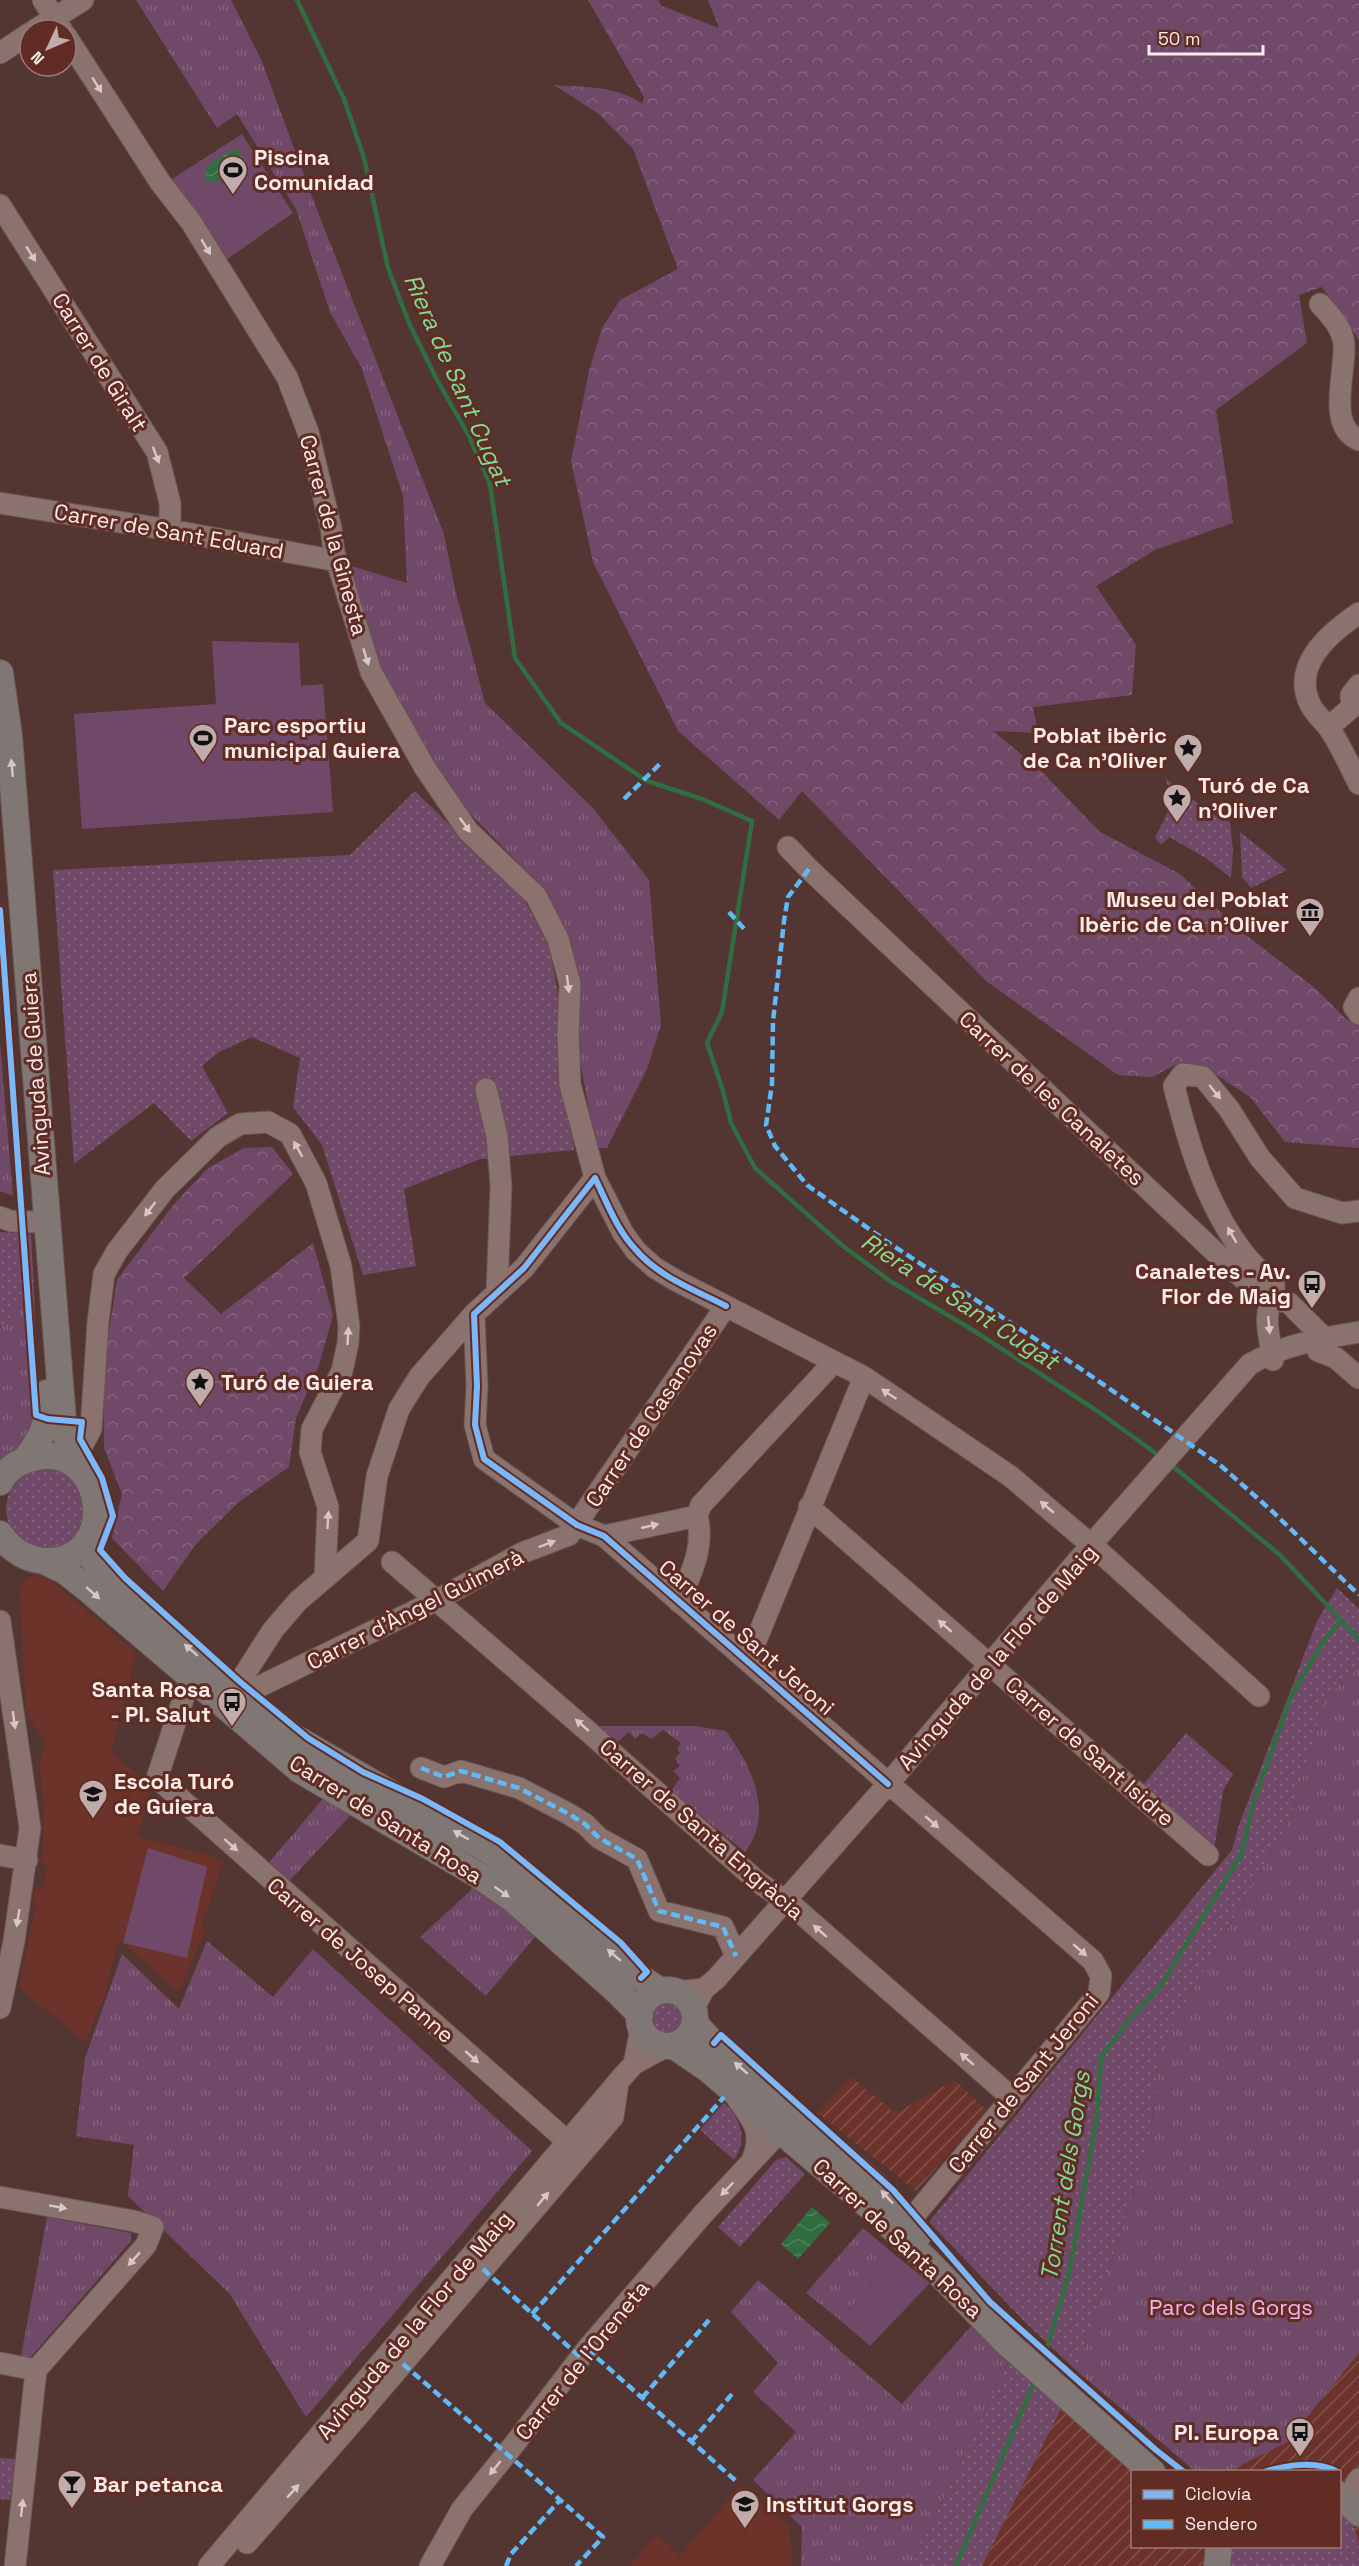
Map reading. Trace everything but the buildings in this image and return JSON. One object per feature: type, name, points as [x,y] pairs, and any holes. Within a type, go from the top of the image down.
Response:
[{"type":"main road","name":"Avinguda de Guiera","points":[[0,673],[9,735],[63,1420],[66,1436],[78,1463],[92,1486],[97,1502],[96,1519],[87,1541]]},
{"type":"main road","name":"Avinguda de Guiera","points":[[0,800],[48,1411],[45,1431],[9,1470]]},
{"type":"main road","points":[[9,1470],[43,1455],[78,1463]]},
{"type":"main road","name":"Carrer de Santa Rosa","points":[[0,1534],[8,1545],[21,1555],[44,1561],[65,1571],[78,1581],[300,1770],[478,1875],[513,1899],[617,1991],[640,2021]]},
{"type":"main road","points":[[44,1561],[70,1556],[87,1541]]},
{"type":"main road","name":"Carrer de Santa Rosa","points":[[87,1541],[92,1558],[109,1578],[292,1736],[324,1757],[493,1853],[539,1888],[641,1978],[686,2001],[710,2040],[989,2325]]},
{"type":"main road","points":[[184,1673],[218,1689],[240,1691],[253,1722],[300,1770]]},
{"type":"main road","points":[[649,1997],[686,2001],[688,2038],[670,2046],[656,2044],[649,2039],[640,2021],[649,1997]]},
{"type":"main road","name":"Carrer de Santa Rosa","points":[[670,2046],[791,2125],[875,2185],[909,2222],[989,2325]]},
{"type":"main road","points":[[989,2325],[1063,2395],[1150,2470]]},
{"type":"street","points":[[43,0],[54,18]]},
{"type":"street","points":[[64,18],[83,0]]},
{"type":"street","points":[[0,53],[18,41]]},
{"type":"street","name":"Carrer de la Ginesta","points":[[78,55],[160,182],[191,222],[286,377],[308,432],[337,561],[371,672],[425,768],[468,831],[536,896],[558,939],[570,984],[568,1034],[570,1084],[595,1178],[623,1233],[636,1251],[655,1268],[864,1377],[1010,1476],[1092,1545],[1259,1696]]},
{"type":"street","name":"Carrer de Giralt","points":[[0,205],[157,452],[170,503],[170,530]]},
{"type":"street","points":[[1320,304],[1335,321],[1344,342],[1340,413],[1345,429],[1359,440]]},
{"type":"street","name":"Carrer de Sant Eduard","points":[[0,503],[170,530],[337,561]]},
{"type":"street","points":[[1359,613],[1323,640],[1311,660],[1304,685],[1312,707],[1329,727],[1359,784]]},
{"type":"street","points":[[1329,727],[1355,711],[1351,695],[1359,685]]},
{"type":"street","name":"Carrer de les Canaletes","points":[[788,847],[1251,1286],[1274,1299],[1289,1303],[1322,1346],[1359,1378]]},
{"type":"street","points":[[1359,998],[1353,1007],[1359,1014]]},
{"type":"street","points":[[1273,1356],[1268,1313],[1269,1304],[1274,1299],[1274,1284],[1239,1248],[1212,1201],[1188,1141],[1174,1086],[1183,1074],[1203,1077],[1229,1109],[1260,1158],[1295,1198],[1342,1213],[1359,1211]]},
{"type":"street","points":[[486,1089],[497,1136],[501,1186],[496,1291]]},
{"type":"street","points":[[78,1463],[83,1444],[91,1429],[98,1322],[104,1274],[117,1251],[165,1189],[218,1137],[240,1124],[268,1122],[290,1134],[316,1183],[341,1266],[349,1326],[342,1371],[312,1429],[310,1452],[328,1508],[325,1578]]},
{"type":"street","points":[[240,1691],[273,1630],[297,1601],[368,1541],[377,1476],[399,1409],[419,1377],[496,1291],[524,1268],[595,1178]]},
{"type":"street","points":[[0,1217],[11,1221],[33,1222]]},
{"type":"street","name":"Carrer de Casanovas","points":[[577,1524],[726,1305]]},
{"type":"street","name":"Carrer de Sant Jeroni","points":[[474,1314],[477,1386],[475,1425],[484,1459],[577,1524],[604,1536],[1093,1961],[1101,1976],[1099,1993],[909,2222]]},
{"type":"street","name":"Avinguda de la Flor de Maig","points":[[686,2001],[736,1956],[784,1902],[1250,1364],[1273,1356],[1322,1346],[1359,1332]]},
{"type":"street","name":"Avinguda de la Flor de Maig","points":[[1322,1346],[1359,1345]]},
{"type":"street","points":[[680,1602],[700,1544],[697,1516],[701,1505],[834,1362]]},
{"type":"street","points":[[748,1660],[864,1377]]},
{"type":"street","name":"Carrer de Sant Isidre","points":[[809,1507],[1208,1855]]},
{"type":"street","points":[[604,1536],[697,1516]]},
{"type":"street","name":"Carrer d'Àngel Guimerà","points":[[240,1691],[437,1600],[522,1553],[569,1535],[577,1524]]},
{"type":"street","name":"Carrer de Santa Engràcia","points":[[392,1563],[784,1902],[794,1907],[1011,2097]]},
{"type":"street","points":[[0,1621],[30,1828],[27,1860],[0,2008]]},
{"type":"street","name":"Carrer de Josep Panne","points":[[184,1673],[156,1778],[568,2142]]},
{"type":"street","points":[[421,1768],[444,1777],[461,1771],[519,1788],[569,1814],[585,1824],[599,1838],[637,1859],[659,1911],[723,1927],[736,1956]]},
{"type":"street","points":[[0,1855],[27,1860]]},
{"type":"street","points":[[634,2064],[640,2021]]},
{"type":"street","points":[[634,2064],[670,2046]]},
{"type":"street","name":"Avinguda de la Flor de Maig","points":[[208,2566],[634,2064]]},
{"type":"street","name":"Carrer de l'Oreneta","points":[[720,2079],[751,2117],[758,2137],[757,2149],[750,2165]]},
{"type":"street","name":"Avinguda de la Flor de Maig","points":[[226,2566],[346,2430],[613,2117],[618,2082]]},
{"type":"street","name":"Carrer de l'Oreneta","points":[[430,2566],[462,2509],[587,2349],[704,2213],[791,2125]]},
{"type":"street","points":[[0,2197],[134,2221],[153,2227],[147,2245],[36,2370],[15,2566]]},
{"type":"street","points":[[0,2363],[36,2370]]},
{"type":"shaded area","name":"Escola Turó de Guiera","points":[[39,1575],[51,1581],[137,1653],[111,1752],[151,1786],[138,1836],[224,1860],[201,1928],[206,1928],[179,1992],[119,1940],[104,1998],[85,2042],[19,1987],[36,1903],[32,1900],[35,1887],[42,1890],[48,1867],[40,1864],[43,1850],[44,1808],[40,1770],[46,1744],[26,1711],[20,1601],[20,1588],[29,1576]]},
{"type":"shaded area","points":[[851,2077],[892,2110],[898,2112],[955,2080],[987,2111],[916,2191],[818,2113]]},
{"type":"shaded area","points":[[1359,2353],[1359,2566],[982,2566],[1061,2409],[1136,2470],[1131,2470],[1131,2548],[1341,2548],[1341,2470],[1231,2470],[1287,2442]]},
{"type":"shaded area","name":"Institut Gorgs","points":[[740,2485],[788,2525],[793,2554],[792,2566],[630,2566],[657,2534],[680,2556]]},
{"type":"green space","points":[[136,0],[231,0],[261,59],[314,202],[444,534],[454,585],[485,703],[592,807],[649,880],[661,1025],[647,1069],[607,1148],[596,1148],[580,1061],[572,944],[533,878],[459,802],[380,674],[348,565],[407,583],[403,496],[362,369],[330,312],[296,209],[237,114],[217,128]]},
{"type":"green space","points":[[588,0],[658,0],[662,6],[719,28],[708,0],[1359,0],[1359,340],[1322,287],[1299,295],[1307,343],[1216,410],[1233,523],[1155,550],[1096,586],[1136,645],[1132,695],[1033,707],[1038,733],[993,731],[1038,768],[1100,832],[1180,874],[1242,932],[1315,988],[1347,1020],[1359,1025],[1359,1148],[1285,1142],[1250,1097],[1212,1072],[1177,1064],[1152,1077],[1118,1075],[986,981],[802,791],[779,820],[678,731],[593,562],[571,461],[589,371],[602,328],[620,300],[678,269],[633,149],[599,114],[554,85],[612,91],[633,98],[642,104],[644,97]]},
{"type":"green space","name":"Piscina Comunidad","points":[[242,134],[293,213],[226,260],[172,179]]},
{"type":"green space","name":"Parc esportiu municipal Guiera","points":[[212,641],[299,643],[301,686],[323,684],[333,812],[82,829],[74,714],[216,704]]},
{"type":"green space","points":[[1165,778],[1212,814],[1230,822],[1233,851],[1231,878],[1206,858],[1169,837],[1161,845],[1155,837],[1169,809],[1170,795]]},
{"type":"green space","points":[[415,791],[521,894],[549,945],[557,989],[574,1150],[480,1159],[404,1189],[416,1266],[363,1275],[322,1145],[293,1107],[300,1058],[252,1037],[219,1052],[202,1066],[228,1113],[191,1141],[154,1103],[74,1164],[53,870],[350,855]]},
{"type":"green space","points":[[1240,832],[1287,870],[1251,888],[1242,877]]},
{"type":"green space","points":[[0,1043],[13,1196],[0,1191]]},
{"type":"green space","points":[[272,1147],[293,1174],[184,1278],[221,1314],[313,1243],[333,1315],[319,1365],[296,1418],[289,1467],[240,1501],[196,1544],[163,1591],[112,1538],[122,1494],[104,1448],[103,1371],[117,1280],[174,1204],[208,1168],[244,1148]]},
{"type":"green space","points":[[0,1232],[31,1234],[34,1290],[0,1328]]},
{"type":"green space","points":[[34,1290],[37,1426],[22,1446],[0,1459],[0,1328]]},
{"type":"green space","points":[[46,1469],[61,1472],[74,1481],[83,1494],[86,1509],[83,1524],[74,1537],[61,1546],[46,1549],[31,1546],[18,1537],[9,1524],[6,1509],[9,1494],[18,1481],[31,1472]]},
{"type":"green space","points":[[1337,1588],[1359,1609],[1359,1667],[1325,1698],[1292,1815],[1160,2048],[1150,2139],[1077,2371],[1026,2323],[929,2222],[1232,1850],[1239,1825],[1317,1621]]},
{"type":"green space","name":"Parc dels Gorgs","points":[[1359,1667],[1359,2353],[1287,2442],[1231,2470],[1194,2470],[1077,2371],[1150,2139],[1160,2048],[1292,1815],[1325,1698]]},
{"type":"green space","points":[[592,1726],[695,1726],[726,1731],[751,1774],[759,1806],[754,1837],[745,1852],[671,1791],[680,1778],[673,1771],[680,1766],[675,1758],[680,1753],[677,1749],[681,1743],[663,1730],[651,1739],[642,1733],[635,1739],[629,1732],[614,1745]]},
{"type":"green space","points":[[1186,1733],[1233,1774],[1223,1791],[1214,1850],[1142,1786]]},
{"type":"green space","points":[[331,1789],[360,1805],[281,1890],[261,1872]]},
{"type":"green space","points":[[148,1848],[207,1867],[187,1958],[123,1943]]},
{"type":"green space","points":[[478,1875],[544,1926],[486,1996],[420,1937],[470,1891]]},
{"type":"green space","points":[[207,1941],[273,1997],[313,1949],[532,2151],[306,2417],[229,2293],[128,2196],[134,2145],[76,2136],[85,2058],[122,1954],[179,2009]]},
{"type":"green space","points":[[667,2002],[679,2006],[683,2018],[679,2030],[667,2034],[655,2030],[651,2018],[655,2006]]},
{"type":"green space","points":[[724,2103],[735,2116],[741,2130],[741,2145],[734,2160],[700,2130]]},
{"type":"green space","points":[[786,2157],[805,2174],[740,2247],[718,2227],[776,2160]]},
{"type":"green space","points":[[47,2217],[131,2233],[131,2241],[30,2358],[21,2356]]},
{"type":"green space","points":[[863,2228],[895,2255],[840,2320],[806,2293]]},
{"type":"green space","points":[[895,2255],[930,2283],[870,2346],[840,2320]]},
{"type":"green space","points":[[758,2280],[902,2404],[974,2323],[1009,2361],[911,2566],[801,2566],[802,2527],[753,2480],[796,2432],[753,2392],[778,2363],[731,2312]]},
{"type":"green space","points":[[1009,2361],[1061,2409],[982,2566],[911,2566]]},
{"type":"green space","points":[[0,2458],[17,2459],[10,2500],[0,2499]]},
{"type":"green space","points":[[1341,2509],[1357,2534],[1359,2566],[1229,2566],[1231,2548],[1341,2548]]},
{"type":"water","points":[[237,148],[246,163],[218,182],[206,181],[206,169],[214,161]]},
{"type":"water","points":[[812,2207],[830,2223],[798,2259],[781,2244]]},
{"type":"waterway","name":"Riera de Sant Cugat","points":[[297,0],[344,99],[364,158],[388,268],[409,323],[437,380],[469,436],[490,484],[515,658],[561,723],[647,781],[702,799],[752,821],[722,1012],[707,1043],[731,1123],[755,1168],[843,1246],[890,1281],[968,1327],[1096,1410],[1161,1457]]},
{"type":"waterway","name":"Riera de Sant Cugat","points":[[1170,1464],[1280,1555],[1359,1639]]},
{"type":"waterway","name":"Torrent dels Gorgs","points":[[1042,2365],[1069,2274],[1097,2116],[1101,2057],[1129,2020],[1160,1987],[1241,1855],[1254,1801],[1292,1694],[1324,1641],[1340,1621]]},
{"type":"waterway","name":"Torrent dels Gorgs","points":[[956,2566],[1036,2378]]},
{"type":"marked path","points":[[624,799],[661,763]]},
{"type":"marked path","points":[[809,869],[788,897],[784,921],[773,1021],[772,1084],[766,1125],[775,1146],[807,1185],[886,1241],[1078,1367],[1220,1465],[1272,1511],[1359,1595]]},
{"type":"marked path","points":[[729,912],[746,931]]},
{"type":"marked path","points":[[421,1768],[444,1777],[461,1771],[519,1788],[569,1814],[585,1824],[599,1838],[637,1859],[659,1911],[723,1927],[736,1956]]},
{"type":"marked path","points":[[532,2314],[724,2097]]},
{"type":"marked path","points":[[483,2269],[580,2357]]},
{"type":"marked path","points":[[642,2398],[709,2320]]},
{"type":"marked path","points":[[587,2349],[736,2481]]},
{"type":"marked path","points":[[403,2364],[603,2537],[576,2566]]},
{"type":"marked path","points":[[691,2442],[732,2394]]},
{"type":"marked path","points":[[506,2566],[511,2554],[560,2500]]},
{"type":"cycle path","points":[[0,910],[36,1415],[48,1419],[82,1422],[80,1439],[102,1478],[113,1516],[100,1550],[125,1578],[239,1681],[308,1738],[363,1772],[423,1799],[500,1842],[621,1943],[647,1972],[641,1978]]},
{"type":"cycle path","points":[[726,1306],[678,1282],[645,1260],[623,1234],[595,1178],[524,1268],[474,1314],[477,1386],[475,1425],[484,1459],[577,1525],[604,1536],[888,1784]]},
{"type":"cycle path","points":[[714,2043],[721,2035],[893,2190],[990,2302],[1181,2470]]},
{"type":"cycle path","points":[[1271,2470],[1301,2465],[1321,2466],[1334,2470]]},
{"type":"place","name":"Piscina Comunidad","points":[[233,196]]},
{"type":"place","name":"Parc esportiu municipal Guiera","points":[[203,764]]},
{"type":"place","name":"Poblat ibèric de Ca n'Oliver","points":[[1188,774]]},
{"type":"place","name":"Turó de Ca n'Oliver","points":[[1177,824]]},
{"type":"place","name":"Museu del Poblat Ibèric de Ca n'Oliver","points":[[1310,938]]},
{"type":"place","name":"Canaletes - Av. Flor de Maig","points":[[1312,1310]]},
{"type":"place","name":"Turó de Guiera","points":[[200,1408]]},
{"type":"place","name":"Santa Rosa - Pl. Salut","points":[[232,1728]]},
{"type":"place","name":"Escola Turó de Guiera","points":[[93,1820]]},
{"type":"place","name":"Pl. Europa","points":[[1300,2458]]},
{"type":"place","name":"Bar petanca","points":[[72,2510]]},
{"type":"place","name":"Institut Gorgs","points":[[745,2530]]}]
